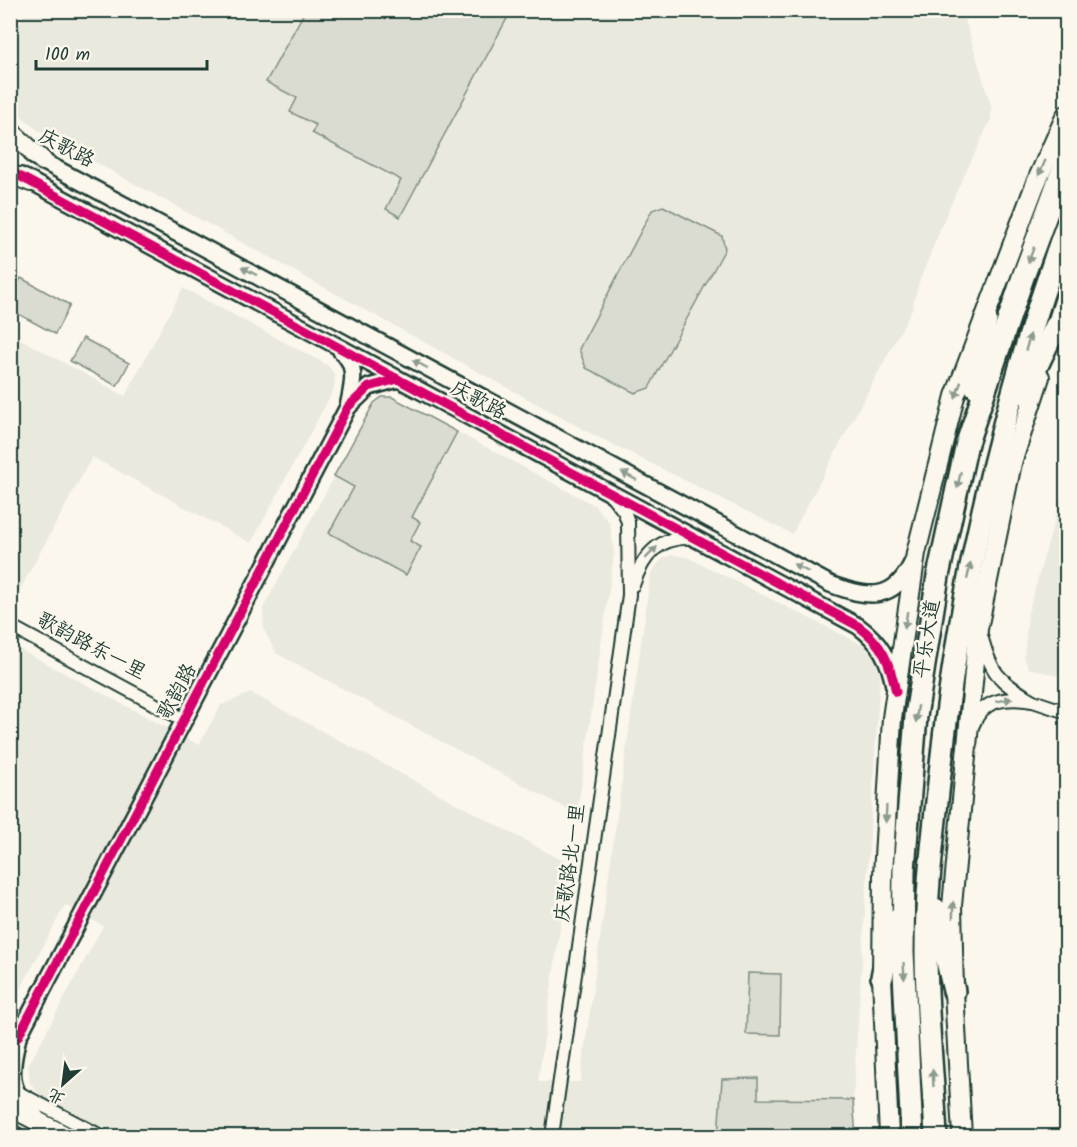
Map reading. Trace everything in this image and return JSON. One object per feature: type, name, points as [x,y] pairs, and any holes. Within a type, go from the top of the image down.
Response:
[{"type":"highway","name":"平乐大道","points":[[912,1137],[903,952],[904,870],[916,716],[938,576],[967,443],[1023,277],[1066,161]]},
{"type":"highway","name":"平乐大道","points":[[936,1137],[926,952],[929,880],[945,717],[967,582],[997,447],[1044,289],[1066,227]]},
{"type":"highway","points":[[967,443],[986,319]]},
{"type":"highway","points":[[997,447],[1056,326]]},
{"type":"highway","points":[[882,977],[904,870]]},
{"type":"highway","points":[[929,880],[954,991]]},
{"type":"main road","points":[[889,1137],[882,977],[883,875],[896,693],[916,552],[955,396],[1024,214],[1066,115]]},
{"type":"main road","points":[[10,131],[43,161]]},
{"type":"main road","points":[[10,172],[31,182]]},
{"type":"main road","points":[[962,1137],[952,906],[979,625],[1012,462],[1066,295]]},
{"type":"main road","points":[[12,1095],[45,1125],[66,1137]]},
{"type":"main road","points":[[10,1134],[15,1137]]},
{"type":"street","name":"庆歌路","points":[[10,143],[830,584],[852,593],[879,594],[901,581],[916,552]]},
{"type":"street","name":"庆歌路","points":[[31,182],[858,626],[881,647],[890,666],[896,693]]},
{"type":"street","points":[[95,216],[107,195]]},
{"type":"street","name":"歌韵路","points":[[12,1095],[14,1041],[348,407],[354,378],[347,356],[334,345]]},
{"type":"street","name":"歌韵路","points":[[348,407],[369,387],[398,379]]},
{"type":"street","name":"庆歌路北一里","points":[[552,1137],[629,595],[628,522],[624,511],[608,492]]},
{"type":"street","name":"庆歌路北一里","points":[[629,595],[639,569],[655,547],[679,537],[695,538]]},
{"type":"street","points":[[819,605],[830,584]]},
{"type":"street","points":[[979,625],[988,664],[999,679],[1032,701]]},
{"type":"street","name":"歌韵路东一里","points":[[10,626],[184,720]]},
{"type":"street","points":[[967,740],[980,711],[995,701],[1014,698],[1066,712]]},
{"type":"street","points":[[12,1095],[100,1137]]},
{"type":"shaded area","points":[[962,10],[991,106],[991,119],[947,212],[918,285],[912,309],[792,534],[592,434],[40,132],[22,117],[11,100],[11,40],[26,11]]},
{"type":"shaded area","points":[[305,11],[511,11],[400,217],[386,209],[401,180],[312,133],[316,125],[290,112],[297,98],[266,82]]},
{"type":"shaded area","points":[[663,206],[722,236],[725,249],[649,388],[635,393],[586,368],[579,349],[652,210]]},
{"type":"shaded area","points":[[21,278],[70,305],[55,334],[11,310],[11,298]]},
{"type":"shaded area","points":[[183,288],[329,366],[335,376],[334,389],[251,543],[92,457],[11,606],[11,334],[125,396]]},
{"type":"shaded area","points":[[83,338],[129,363],[117,386],[70,361]]},
{"type":"shaded area","points":[[382,397],[392,397],[594,505],[610,523],[614,554],[577,814],[276,653],[264,630],[263,608],[374,403]]},
{"type":"shaded area","points":[[382,397],[392,397],[457,432],[412,517],[420,522],[410,541],[421,547],[406,575],[329,533],[354,487],[334,476],[374,403]]},
{"type":"shaded area","points":[[1066,480],[1066,678],[1028,668],[1024,656],[1028,613]]},
{"type":"shaded area","points":[[672,555],[687,557],[865,646],[875,660],[880,675],[853,1100],[758,1099],[722,1079],[718,1136],[117,1136],[43,1098],[30,1083],[28,1066],[103,926],[65,905],[11,1007],[10,644],[199,745],[221,705],[251,693],[569,864],[538,1082],[580,1082],[651,572],[663,558]]},
{"type":"shaded area","points":[[748,973],[781,974],[780,1035],[746,1034]]},
{"type":"shaded area","points":[[758,1078],[758,1099],[853,1100],[856,1136],[718,1136],[722,1079]]},
{"type":"cycle path","points":[[10,171],[858,626],[874,640],[884,655],[896,692]]},
{"type":"cycle path","points":[[10,1045],[18,1037],[348,407],[369,387],[398,379]]}]
